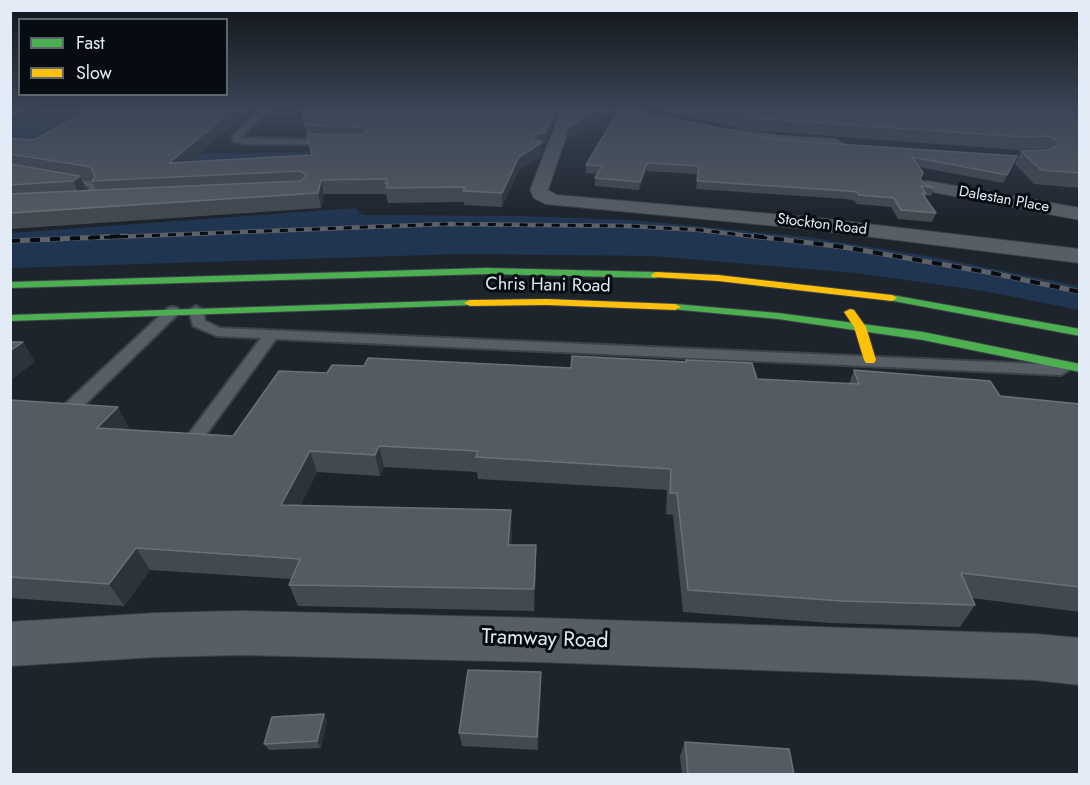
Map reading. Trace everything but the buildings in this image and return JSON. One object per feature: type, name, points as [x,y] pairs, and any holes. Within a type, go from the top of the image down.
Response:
[{"type":"main road","name":"Chris Hani Road","points":[[10,285],[486,271],[589,272],[718,278],[836,291],[933,304],[1080,333]]},
{"type":"main road","points":[[196,310],[217,295],[237,286],[276,277]]},
{"type":"main road","points":[[836,291],[860,327],[870,360]]},
{"type":"main road","name":"Chris Hani Road","points":[[10,318],[196,310],[546,302],[673,307],[778,316],[923,336],[1080,369]]},
{"type":"street","name":"Stockton Road","points":[[553,147],[539,190],[546,198],[564,202],[796,222],[1080,256]]},
{"type":"street","name":"Dalestan Place","points":[[928,186],[1080,214]]},
{"type":"street","name":"Tramway Road","points":[[10,644],[156,634],[253,633],[563,640],[1035,657],[1080,662]]},
{"type":"lane","points":[[50,176],[94,185],[94,192],[78,203],[95,202]]},
{"type":"lane","points":[[196,310],[198,324],[217,332],[1080,369]]},
{"type":"lane","points":[[69,410],[173,311]]},
{"type":"lane","points":[[191,443],[272,334]]},
{"type":"shaded area","points":[[172,147],[186,154],[380,151],[183,172],[11,148]]},
{"type":"shaded area","points":[[356,208],[362,215],[522,216],[633,220],[808,237],[939,258],[1079,286],[1079,310],[984,291],[856,273],[652,256],[461,254],[11,268],[11,233]]},
{"type":"railway","points":[[88,238],[446,224],[630,226],[700,230],[767,238]]},
{"type":"railway","points":[[10,241],[126,236]]},
{"type":"railway","points":[[754,236],[843,247],[992,273],[1080,292]]},
{"type":"traffic: fast","points":[[10,285],[486,271],[656,275]]},
{"type":"traffic: fast","points":[[892,298],[1080,333]]},
{"type":"traffic: fast","points":[[10,318],[470,303]]},
{"type":"traffic: fast","points":[[675,307],[778,316],[923,336],[1080,368]]},
{"type":"traffic: slow","points":[[656,275],[718,278],[892,298]]},
{"type":"traffic: slow","points":[[470,303],[546,302],[675,307]]},
{"type":"traffic: slow","points":[[850,312],[860,327],[870,360]]}]
